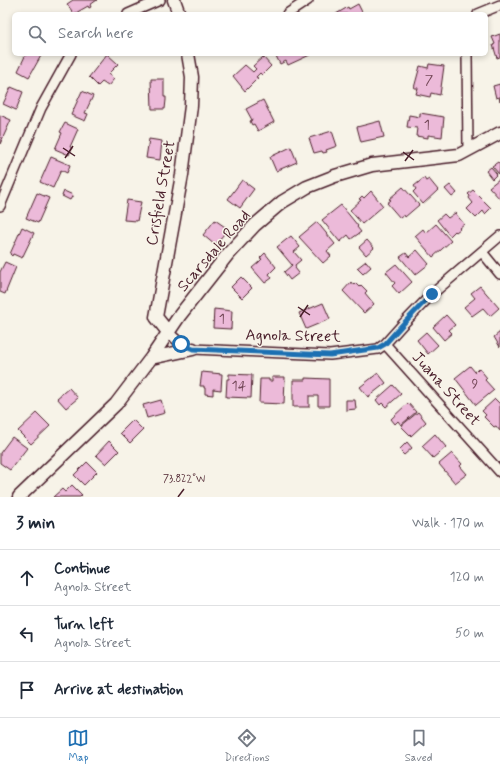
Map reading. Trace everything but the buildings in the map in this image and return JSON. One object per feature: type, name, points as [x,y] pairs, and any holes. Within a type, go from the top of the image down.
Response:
[{"type":"street","points":[[133,12],[160,0]]},
{"type":"street","points":[[174,0],[177,12]]},
{"type":"street","points":[[289,12],[308,0]]},
{"type":"street","points":[[483,12],[500,5]]},
{"type":"street","points":[[0,206],[42,108],[60,71],[70,56]]},
{"type":"street","name":"Crisfield Street","points":[[168,332],[156,317],[182,175],[191,106],[192,77],[188,56]]},
{"type":"street","points":[[467,56],[468,150]]},
{"type":"street","name":"Scarsdale Road","points":[[19,497],[116,404],[151,358],[168,332],[228,254],[255,225],[282,202],[307,187],[335,176],[372,165],[459,155],[500,133]]},
{"type":"street","points":[[385,344],[432,294],[500,236]]},
{"type":"street","points":[[482,252],[500,274]]},
{"type":"street","name":"Agnola Street","points":[[168,332],[181,344],[193,349],[330,355],[378,348],[385,344]]},
{"type":"street","name":"Juana Street","points":[[385,344],[500,472]]},
{"type":"street","points":[[151,358],[193,349]]},
{"type":"route","points":[[181,344],[193,349],[330,355],[378,348],[385,344],[432,294]]}]
